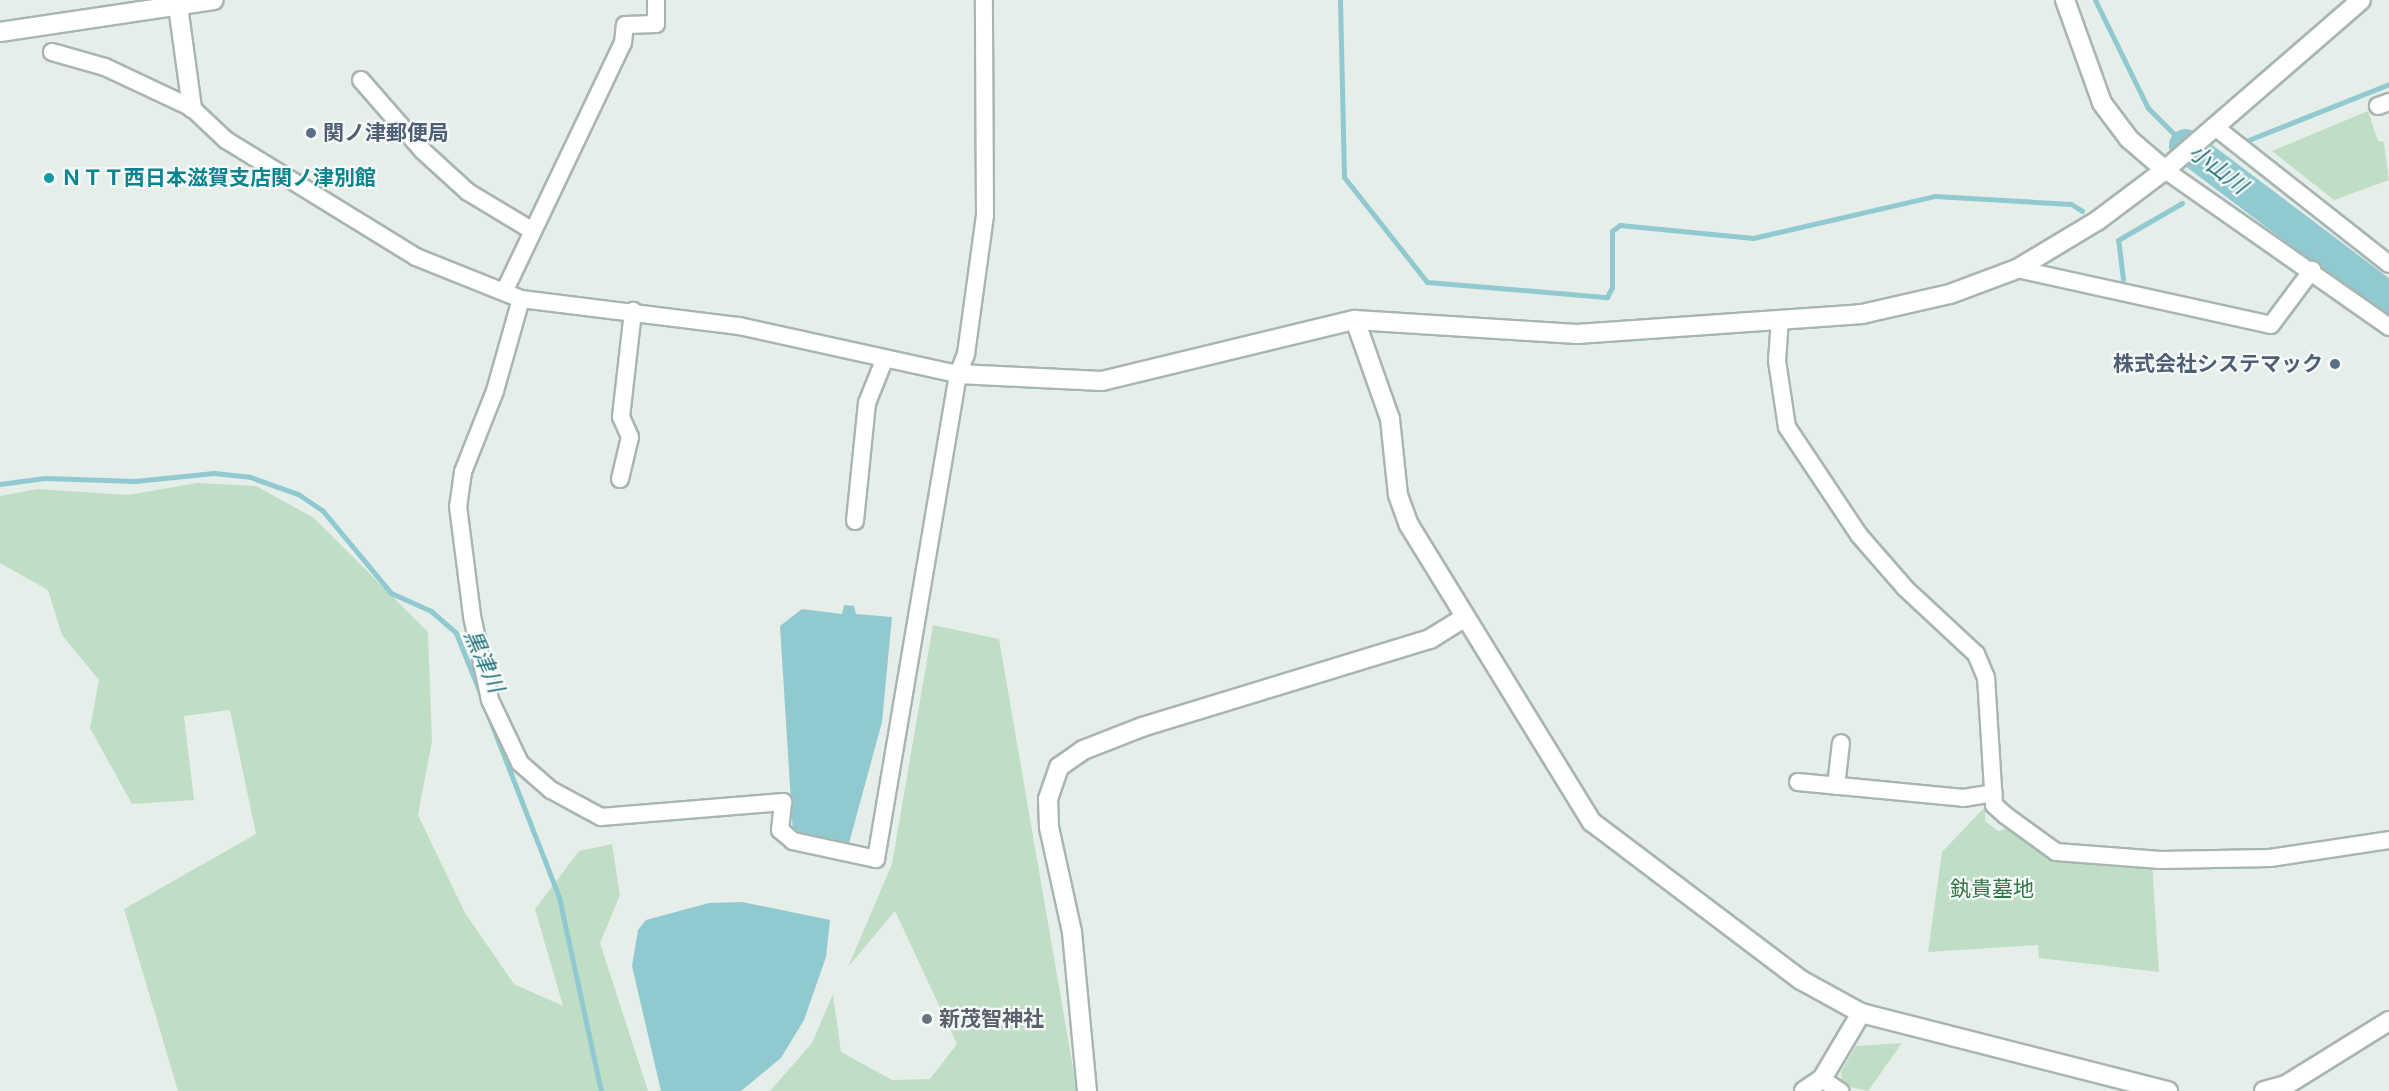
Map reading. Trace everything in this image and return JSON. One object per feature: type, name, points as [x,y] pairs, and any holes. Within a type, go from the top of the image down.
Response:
[{"type":"street","points":[[0,32],[214,0]]},
{"type":"street","points":[[504,292],[531,230],[623,43],[625,25],[656,24],[656,0]]},
{"type":"street","points":[[520,299],[495,391],[463,472],[458,506],[472,616],[490,700],[520,763],[551,790],[601,817],[783,802],[780,830],[793,841],[876,859],[958,374],[966,354],[986,215],[984,0]]},
{"type":"street","points":[[2065,0],[2102,103],[2129,139],[2165,170],[2312,270],[2389,327]]},
{"type":"street","points":[[52,52],[105,67],[192,108],[206,125],[316,199],[416,257],[520,299],[633,311],[740,326],[958,374],[1102,381],[1354,320],[1577,334],[1862,314],[1950,294],[2017,269],[2097,221],[2165,170],[2361,0]]},
{"type":"street","points":[[178,6],[192,108]]},
{"type":"street","points":[[360,80],[423,151],[468,192],[531,230]]},
{"type":"street","points":[[2212,130],[2388,262]]},
{"type":"street","points":[[2017,269],[2271,325],[2312,270]]},
{"type":"street","points":[[620,479],[630,437],[621,417],[633,311]]},
{"type":"street","points":[[1354,320],[1390,419],[1398,495],[1409,525],[1464,618],[1592,822],[1801,980],[1861,1013],[2168,1091]]},
{"type":"street","points":[[1780,320],[1777,361],[1787,427],[1858,535],[1905,588],[1976,654],[1986,677],[1994,805],[2005,815],[2056,852],[2161,860],[2270,858],[2389,840]]},
{"type":"street","points":[[855,521],[867,403],[885,358]]},
{"type":"street","points":[[1087,1091],[1072,932],[1049,827],[1048,799],[1059,767],[1083,750],[1142,727],[1430,639],[1464,618]]},
{"type":"street","points":[[1836,786],[1841,743]]},
{"type":"street","points":[[1798,782],[1963,798],[1994,793]]},
{"type":"street","points":[[1804,1091],[1822,1079],[1861,1013]]},
{"type":"street","points":[[2264,1091],[2286,1085],[2389,1021]]},
{"type":"street","points":[[1822,1079],[1840,1091]]},
{"type":"green space","points":[[2368,111],[2378,141],[2384,142],[2389,180],[2334,200],[2272,151]]},
{"type":"green space","points":[[197,483],[256,486],[314,518],[428,632],[432,741],[418,815],[465,913],[514,984],[563,1006],[535,909],[579,851],[612,844],[620,895],[600,943],[648,1091],[178,1091],[124,909],[256,834],[230,710],[184,716],[194,800],[132,804],[90,728],[99,680],[62,635],[48,590],[0,563],[0,496],[37,489],[128,495]]},
{"type":"green space","points":[[933,625],[999,639],[1077,1091],[770,1091],[812,1043],[833,994],[841,1052],[892,1080],[930,1079],[957,1044],[895,911],[848,967],[892,864]]},
{"type":"green space","name":"釻貴墓地","points":[[1985,807],[1985,821],[1998,831],[2013,827],[2050,854],[2152,862],[2159,972],[2039,958],[2038,945],[1928,952],[1942,852]]},
{"type":"green space","points":[[1902,1043],[1868,1091],[1842,1085],[1841,1072],[1856,1046]]},
{"type":"water","points":[[844,605],[854,606],[856,614],[892,617],[882,722],[848,847],[793,834],[780,626],[802,609],[842,614]]},
{"type":"water","points":[[742,902],[830,920],[826,957],[804,1020],[781,1058],[741,1091],[661,1091],[632,966],[638,930],[646,920],[709,903]]},
{"type":"waterway","points":[[1340,0],[1344,177],[1427,282],[1607,297],[1612,287],[1612,231],[1620,225],[1753,238],[1935,196],[2071,204],[2082,211]]},
{"type":"waterway","name":"小山川","points":[[2095,0],[2148,108],[2185,145]]},
{"type":"waterway","points":[[2246,141],[2389,84]]},
{"type":"waterway","name":"小山川","points":[[2185,145],[2389,299]]},
{"type":"waterway","points":[[2123,279],[2118,240],[2182,203]]},
{"type":"waterway","name":"黒津川","points":[[0,484],[45,478],[135,481],[214,473],[250,477],[298,494],[323,511],[391,593],[431,611],[456,633],[483,700]]},
{"type":"waterway","name":"黒津川","points":[[488,715],[559,897],[601,1091]]},
{"type":"place","name":"関ノ津郵便局","points":[[311,133]]},
{"type":"place","name":"ＮＴＴ西日本滋賀支店関ノ津別館","points":[[49,178]]},
{"type":"place","name":"株式会社システマック","points":[[2335,364]]},
{"type":"place","name":"新茂智神社","points":[[927,1019]]}]
